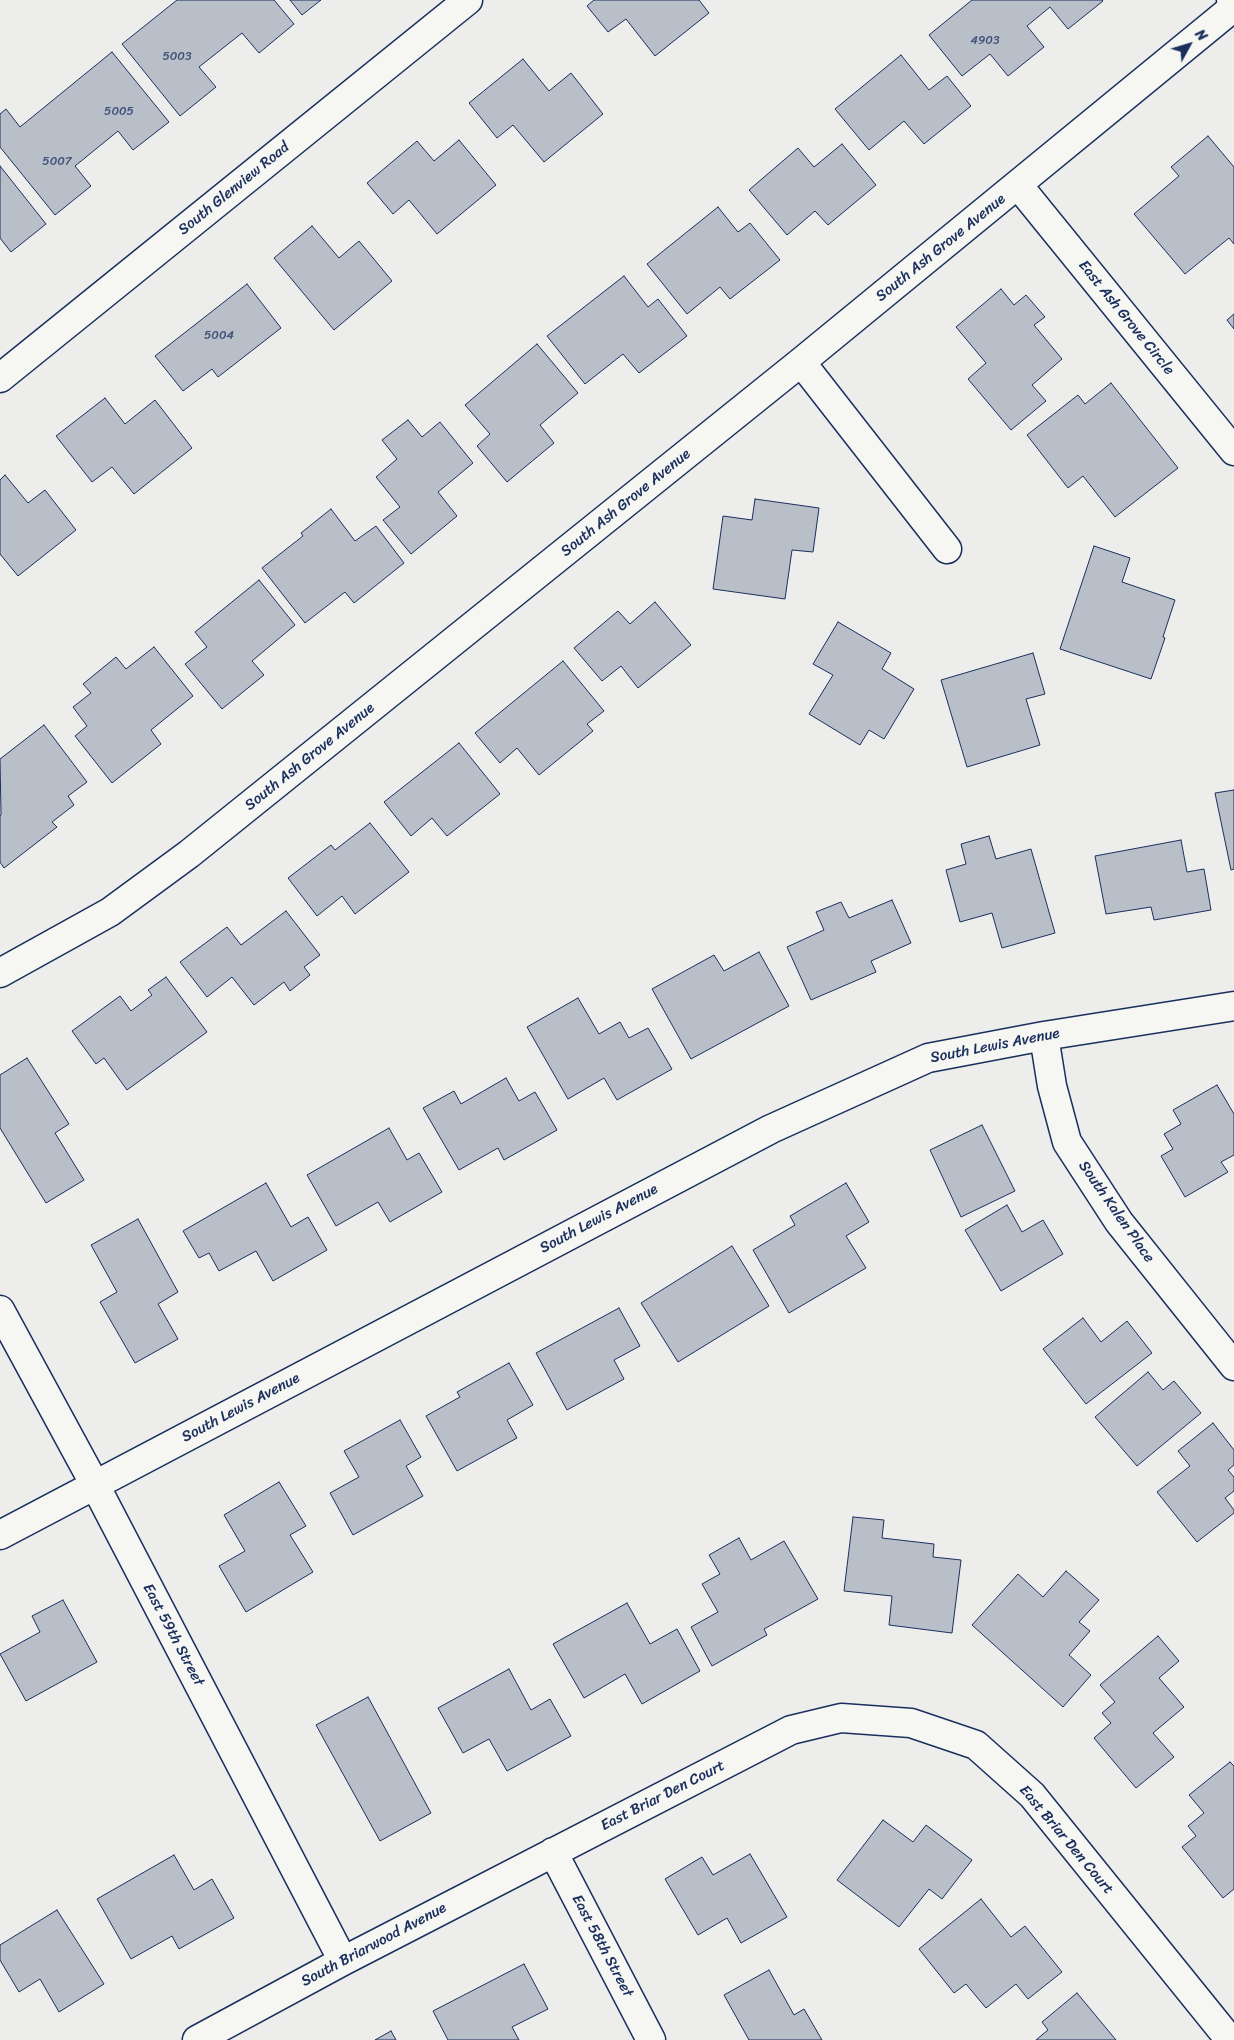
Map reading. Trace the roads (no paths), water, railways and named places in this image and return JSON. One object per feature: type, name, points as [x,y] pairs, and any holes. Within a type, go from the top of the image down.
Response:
[{"type":"street","name":"South Glenview Road","points":[[0,378],[468,0]]},
{"type":"street","points":[[1231,0],[1234,6]]},
{"type":"street","name":"South Ash Grove Avenue","points":[[0,973],[110,912],[190,854],[801,362],[1234,6]]},
{"type":"street","name":"East Ash Grove Circle","points":[[1018,184],[1234,451]]},
{"type":"street","points":[[801,362],[947,550]]},
{"type":"street","name":"South Lewis Avenue","points":[[0,1535],[771,1129],[928,1058],[1044,1036],[1234,1006]]},
{"type":"street","name":"South Kalen Place","points":[[1044,1036],[1052,1086],[1067,1142],[1119,1222],[1234,1366]]},
{"type":"street","name":"East 59th Street","points":[[0,1310],[95,1485],[343,1961]]},
{"type":"street","name":"East Briar Den Court","points":[[553,1852],[791,1730],[841,1718],[911,1722],[976,1746],[1032,1795],[1230,2040]]},
{"type":"street","name":"South Briarwood Avenue","points":[[197,2040],[343,1961],[553,1852]]},
{"type":"street","name":"East 58th Street","points":[[553,1852],[651,2040]]}]
